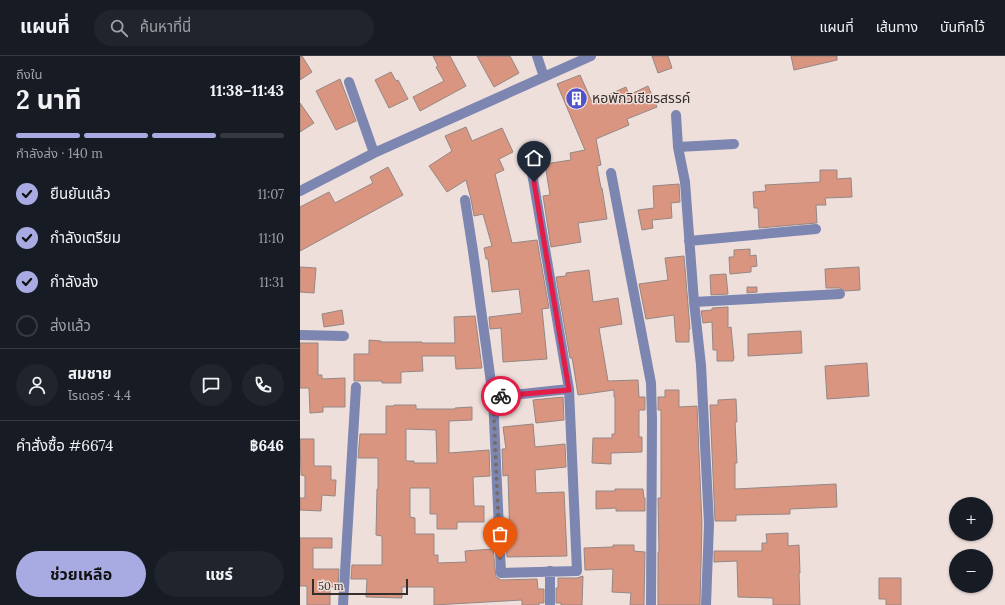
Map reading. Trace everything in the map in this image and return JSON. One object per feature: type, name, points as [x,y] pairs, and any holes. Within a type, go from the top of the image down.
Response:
[{"type":"street","points":[[537,56],[544,77]]},
{"type":"street","points":[[301,189],[374,153],[591,56]]},
{"type":"street","points":[[349,82],[374,153]]},
{"type":"street","points":[[676,115],[678,147],[684,182],[701,365],[709,524],[706,605]]},
{"type":"street","points":[[678,147],[734,144]]},
{"type":"street","points":[[465,200],[493,396],[501,573],[577,571],[569,390],[531,167]]},
{"type":"street","points":[[611,173],[651,384],[651,605]]},
{"type":"street","points":[[689,241],[816,229]]},
{"type":"street","points":[[694,302],[840,294]]},
{"type":"street","points":[[300,335],[344,336]]},
{"type":"street","points":[[343,605],[356,387]]},
{"type":"street","points":[[493,396],[569,390]]},
{"type":"street","points":[[550,571],[550,605]]},
{"type":"building","points":[[300,56],[302,56],[312,72],[300,80]]},
{"type":"building","points":[[433,56],[450,56],[466,86],[420,111],[413,97],[444,81],[436,67],[438,66]]},
{"type":"building","points":[[477,56],[510,56],[519,73],[494,87]]},
{"type":"building","points":[[652,56],[668,56],[672,68],[658,73]]},
{"type":"building","points":[[791,56],[837,56],[837,60],[794,70]]},
{"type":"building","points":[[391,72],[396,81],[398,80],[408,99],[389,108],[375,80]]},
{"type":"building","points":[[580,75],[592,102],[626,87],[629,95],[648,86],[657,107],[627,119],[629,125],[596,139],[601,165],[597,166],[607,219],[578,223],[581,242],[551,247],[543,196],[550,195],[545,164],[571,160],[570,153],[585,150],[557,84]]},
{"type":"building","points":[[340,79],[356,121],[336,130],[316,91]]},
{"type":"building","points":[[300,103],[314,123],[300,132]]},
{"type":"building","points":[[466,127],[472,141],[502,128],[513,152],[499,159],[504,170],[495,174],[512,243],[537,240],[549,308],[542,309],[547,359],[503,362],[501,328],[490,329],[489,317],[522,313],[519,289],[492,292],[488,259],[486,259],[484,248],[492,246],[483,214],[474,216],[466,180],[447,192],[429,166],[452,151],[445,136]]},
{"type":"building","points":[[388,167],[403,195],[300,251],[300,207],[329,192],[335,203],[373,183],[370,177]]},
{"type":"building","points":[[820,170],[837,170],[837,179],[851,178],[852,197],[825,198],[826,205],[816,205],[817,223],[759,228],[758,208],[754,208],[753,192],[766,191],[765,185],[820,182]]},
{"type":"building","points":[[679,184],[680,202],[671,203],[672,218],[652,220],[653,228],[642,230],[638,210],[654,208],[653,186]]},
{"type":"building","points":[[750,249],[750,256],[756,255],[757,266],[751,267],[751,272],[730,274],[729,257],[734,257],[734,250]]},
{"type":"building","points":[[684,256],[690,329],[689,342],[676,342],[674,315],[646,319],[639,284],[668,280],[665,258]]},
{"type":"building","points":[[300,267],[316,268],[314,293],[300,292]]},
{"type":"building","points":[[859,267],[860,290],[845,291],[840,288],[826,288],[825,269]]},
{"type":"building","points":[[589,270],[593,302],[618,298],[622,324],[599,328],[608,381],[638,380],[639,397],[645,397],[645,410],[639,410],[639,437],[642,437],[642,452],[611,453],[611,464],[592,463],[593,438],[612,438],[612,434],[615,434],[614,390],[578,395],[556,277],[566,276],[566,273]]},
{"type":"building","points":[[726,274],[728,294],[711,295],[710,275]]},
{"type":"building","points":[[747,287],[757,287],[757,292],[747,293]]},
{"type":"building","points":[[728,307],[728,328],[731,327],[734,358],[733,361],[717,361],[717,350],[713,350],[712,322],[703,323],[701,311],[712,310],[712,308]]},
{"type":"building","points":[[342,310],[344,324],[324,327],[322,314]]},
{"type":"building","points":[[475,316],[482,368],[456,369],[455,356],[422,356],[423,371],[401,372],[401,383],[354,381],[354,354],[369,354],[369,340],[381,342],[455,343],[454,317]]},
{"type":"building","points":[[801,331],[802,353],[748,356],[748,334]]},
{"type":"building","points":[[300,343],[318,343],[318,375],[322,375],[322,379],[345,378],[345,407],[323,407],[323,412],[310,413],[309,388],[300,388]]},
{"type":"building","points":[[867,363],[869,396],[827,399],[825,366]]},
{"type":"building","points":[[665,390],[679,390],[679,407],[697,406],[702,524],[700,605],[658,605],[658,498],[661,498],[661,410],[658,410],[658,397],[665,397]]},
{"type":"building","points":[[563,397],[564,420],[536,423],[533,400]]},
{"type":"building","points":[[736,399],[737,422],[735,422],[737,463],[735,463],[735,489],[836,484],[837,507],[790,509],[790,514],[736,515],[736,521],[715,521],[710,405],[718,405],[718,400]]},
{"type":"building","points":[[416,405],[416,409],[455,409],[472,407],[472,420],[449,421],[449,453],[489,450],[490,476],[473,477],[474,506],[484,506],[484,522],[457,522],[457,529],[437,529],[437,514],[430,514],[430,488],[410,488],[410,517],[415,518],[415,534],[434,534],[434,555],[438,555],[438,563],[466,562],[465,551],[493,549],[496,577],[501,580],[537,579],[538,589],[544,589],[544,603],[539,603],[539,605],[522,605],[522,600],[434,605],[434,587],[402,587],[402,598],[366,597],[367,579],[351,579],[352,565],[382,565],[382,536],[376,535],[378,458],[358,458],[360,434],[386,434],[386,406]],"holes":[[[406,429],[436,430],[437,463],[414,463],[414,461],[406,461]]]},
{"type":"building","points":[[533,424],[535,447],[565,444],[566,467],[535,470],[536,493],[564,492],[567,556],[507,557],[506,542],[510,542],[508,475],[503,476],[502,449],[506,449],[503,427]]},
{"type":"building","points":[[300,439],[314,439],[314,466],[331,466],[331,480],[336,480],[335,496],[322,495],[321,511],[300,510],[300,498],[305,498],[305,476],[301,475]]},
{"type":"building","points":[[615,489],[643,489],[645,511],[616,511],[616,508],[596,509],[596,491],[615,491]]},
{"type":"building","points":[[788,533],[788,546],[799,545],[800,605],[773,605],[773,598],[738,597],[737,561],[714,562],[714,551],[762,551],[762,543],[767,543],[766,534]]},
{"type":"building","points":[[300,538],[332,538],[332,548],[313,548],[313,569],[339,569],[338,587],[330,587],[330,605],[307,605],[307,586],[300,586]]},
{"type":"building","points":[[613,545],[634,545],[634,551],[645,552],[644,605],[630,605],[631,593],[612,592],[613,569],[585,570],[584,548],[613,547]]},
{"type":"building","points":[[583,576],[582,605],[561,605],[561,603],[556,603],[558,578],[577,578]]},
{"type":"building","points":[[879,578],[901,578],[901,605],[886,605],[886,599],[879,599]]},
{"type":"way so far","points":[[500,558],[493,396],[501,396]]},
{"type":"place","name":"หอพักวิเชียรสรรค์","points":[[577,98]]},
{"type":"route","points":[[501,396],[569,390],[534,182]]}]
